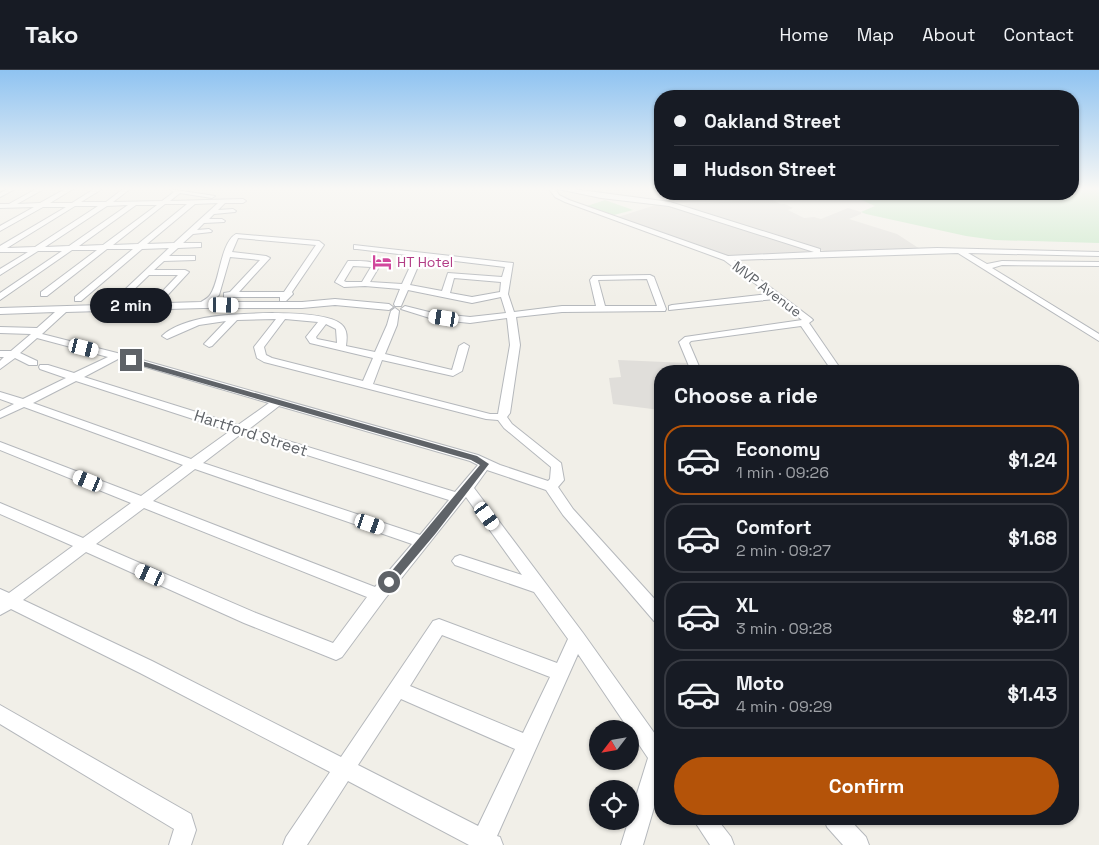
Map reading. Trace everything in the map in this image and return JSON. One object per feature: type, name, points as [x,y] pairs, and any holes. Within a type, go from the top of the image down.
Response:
[{"type":"street","points":[[0,250],[40,225]]},
{"type":"street","points":[[0,273],[73,225]]},
{"type":"street","points":[[0,297],[103,225]]},
{"type":"street","points":[[44,294],[134,225]]},
{"type":"street","points":[[78,299],[166,225]]},
{"type":"street","points":[[120,298],[198,225]]},
{"type":"street","name":"MVP Avenue","points":[[635,225],[727,258],[808,320],[688,339],[684,342],[694,365]]},
{"type":"street","points":[[737,225],[825,253]]},
{"type":"street","points":[[190,232],[209,232]]},
{"type":"street","points":[[203,305],[214,294],[227,254],[235,237],[319,243],[320,246],[286,296],[214,294]]},
{"type":"street","points":[[0,250],[198,245]]},
{"type":"street","points":[[357,247],[507,264],[510,267],[505,280],[504,294],[511,314],[515,345],[504,413],[501,417]]},
{"type":"street","points":[[727,258],[825,253],[960,251],[1099,254]]},
{"type":"street","points":[[960,251],[1099,338]]},
{"type":"street","points":[[227,254],[266,258],[232,295]]},
{"type":"street","points":[[367,384],[419,255]]},
{"type":"street","points":[[161,259],[192,258]]},
{"type":"street","points":[[986,267],[1006,262],[1099,264]]},
{"type":"street","points":[[365,284],[375,267],[349,263],[339,282],[342,288],[365,284],[406,287],[476,300],[504,294]]},
{"type":"street","points":[[147,272],[185,272],[161,297]]},
{"type":"street","points":[[445,295],[452,275],[505,280]]},
{"type":"street","points":[[0,311],[61,311],[203,305],[302,305],[344,302],[397,308],[453,320],[485,320],[511,314],[562,309],[601,309],[662,309],[650,277],[596,278],[594,280],[601,309]]},
{"type":"street","points":[[672,308],[776,296]]},
{"type":"street","points":[[0,366],[61,311]]},
{"type":"street","points":[[167,336],[178,329],[194,323],[234,318],[281,318],[324,321],[339,327],[342,335],[341,346]]},
{"type":"street","points":[[209,344],[234,318]]},
{"type":"street","points":[[281,318],[260,343],[259,352],[264,358],[490,417],[501,417]]},
{"type":"street","points":[[324,321],[311,339],[453,373],[457,371],[464,346]]},
{"type":"street","points":[[804,322],[833,365]]},
{"type":"street","points":[[0,330],[37,333],[474,458],[485,464],[551,487],[568,512],[654,609]]},
{"type":"street","points":[[0,354],[14,354]]},
{"type":"street","name":"Hartford Street","points":[[14,354],[75,378],[240,430],[462,492]]},
{"type":"street","points":[[0,416],[117,356]]},
{"type":"street","points":[[0,395],[192,464],[423,542]]},
{"type":"street","points":[[3,602],[84,546],[140,502],[277,402]]},
{"type":"street","points":[[501,417],[508,426],[557,466],[557,480],[551,487]]},
{"type":"street","points":[[0,446],[378,595]]},
{"type":"street","points":[[0,508],[250,618],[336,652],[378,595],[485,464]]},
{"type":"street","points":[[462,492],[539,587],[577,638],[654,750]]},
{"type":"street","points":[[460,561],[539,587]]},
{"type":"street","points":[[3,602],[146,668],[487,843],[528,744],[577,638]]},
{"type":"street","points":[[294,845],[440,626],[561,673]]},
{"type":"street","points":[[397,689],[528,744]]},
{"type":"street","points":[[0,714],[183,822],[185,830],[180,845]]},
{"type":"street","points":[[632,845],[654,773]]},
{"type":"street","points":[[709,825],[724,845]]},
{"type":"street","points":[[840,825],[858,845]]},
{"type":"shaded area","points":[[641,225],[869,225],[897,234],[920,249],[829,252],[821,250],[814,253],[732,257]]},
{"type":"shaded area","points":[[618,360],[688,363],[689,365],[654,365],[654,409],[613,404],[609,378],[621,377]]},
{"type":"green space","points":[[917,225],[1099,225],[1099,243],[995,240]]},
{"type":"place","name":"HT Hotel","points":[[382,262]]},
{"type":"route","points":[[131,360],[474,458],[485,464],[389,582]]}]
